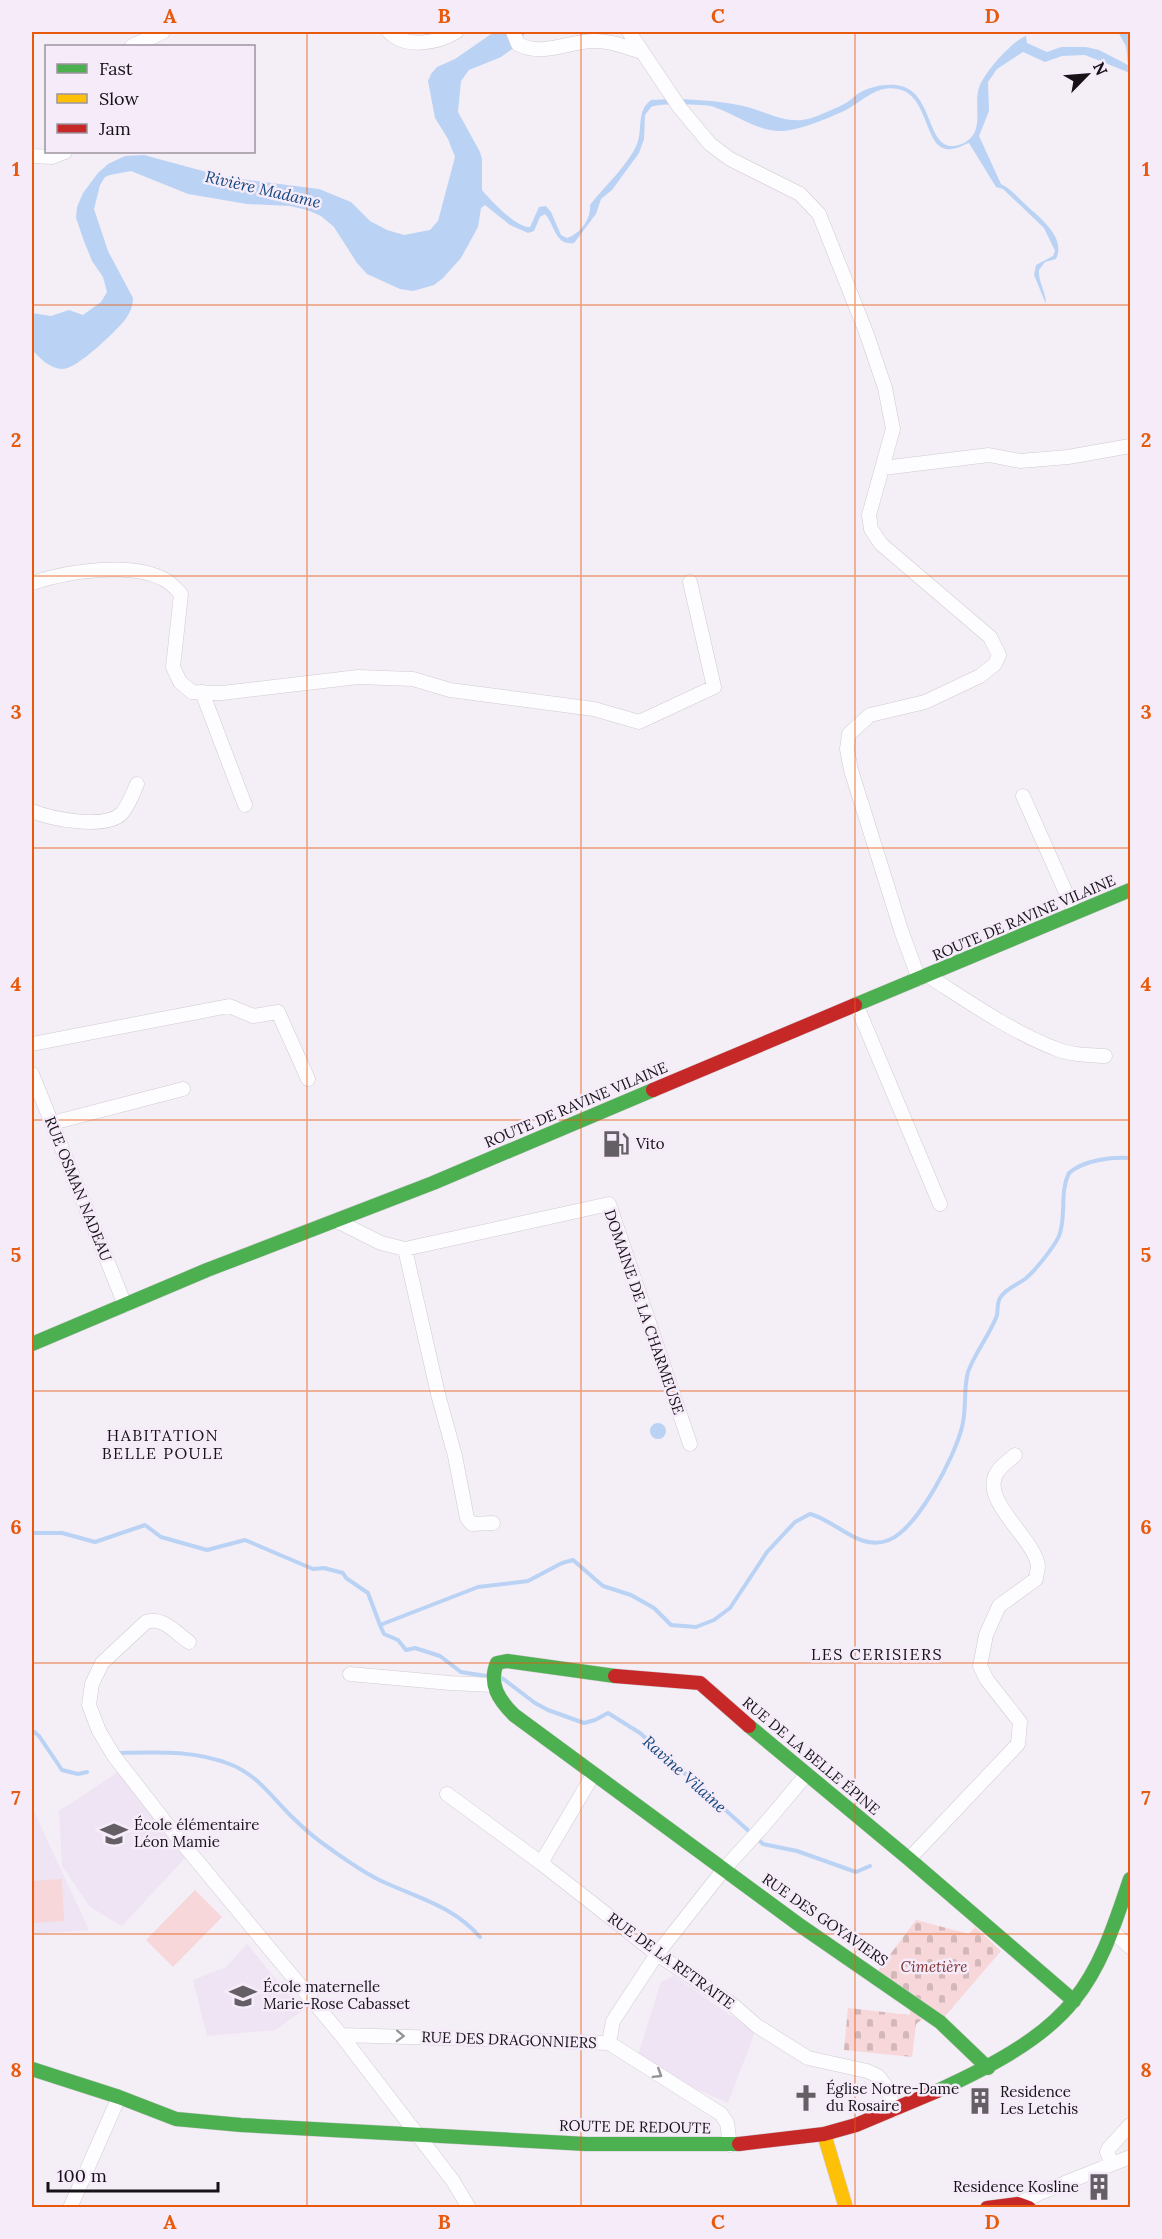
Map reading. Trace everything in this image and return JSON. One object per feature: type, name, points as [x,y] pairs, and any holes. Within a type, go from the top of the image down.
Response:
[{"type":"main road","name":"ROUTE DE RAVINE VILAINE","points":[[32,1344],[207,1270],[337,1221],[639,1097],[1131,890]]},
{"type":"main road","name":"RUE DE LA BELLE ÉPINE","points":[[493,1685],[492,1672],[497,1663],[507,1661],[628,1678],[700,1683],[1074,2001]]},
{"type":"main road","name":"RUE DES GOYAVIERS","points":[[493,1685],[501,1702],[514,1716],[798,1924],[940,2022],[988,2068]]},
{"type":"main road","name":"ROUTE DE REDOUTE","points":[[32,2069],[119,2097],[176,2119],[241,2125],[586,2144],[730,2145],[824,2134],[894,2110],[988,2068],[1050,2026],[1074,2001],[1089,1978],[1112,1931],[1131,1879]]},
{"type":"main road","points":[[824,2134],[846,2208]]},
{"type":"main road","points":[[987,2208],[1023,2206]]},
{"type":"street","points":[[134,45],[163,32]]},
{"type":"street","points":[[389,32],[409,42],[426,42],[448,37],[456,32]]},
{"type":"street","points":[[513,32],[518,44],[534,50],[589,41],[607,41],[642,52]]},
{"type":"street","points":[[629,32],[680,108],[710,144],[730,159],[800,194],[819,214],[866,332],[885,388],[893,429],[869,515],[872,529],[881,544],[990,637],[999,655],[995,664],[980,676],[925,702],[870,715],[849,734],[847,749],[851,770],[902,933],[925,977],[933,979],[1005,1024],[1055,1049],[1076,1054],[1105,1056]]},
{"type":"street","points":[[32,156],[52,157],[62,153]]},
{"type":"street","points":[[883,468],[990,455],[1020,461],[1068,457],[1131,446]]},
{"type":"street","points":[[32,583],[48,577],[114,569],[138,571],[168,582],[181,594],[173,667],[180,682],[192,692],[222,693],[358,677],[413,679],[450,690],[594,709],[639,722],[714,687],[690,582]]},
{"type":"street","points":[[202,692],[245,805]]},
{"type":"street","points":[[32,811],[70,822],[107,820],[121,814],[137,784]]},
{"type":"street","points":[[1023,796],[1075,913]]},
{"type":"street","points":[[856,1004],[940,1204]]},
{"type":"street","points":[[32,1044],[229,1006],[253,1016],[278,1012],[308,1079]]},
{"type":"street","name":"RUE OSMAN NADEAU","points":[[32,1074],[125,1305]]},
{"type":"street","points":[[52,1124],[183,1089]]},
{"type":"street","name":"DOMAINE DE LA CHARMEUSE","points":[[405,1249],[609,1204],[690,1444]]},
{"type":"street","points":[[337,1221],[381,1243],[405,1249],[438,1394],[455,1456],[467,1518],[472,1524],[494,1523]]},
{"type":"street","points":[[909,1859],[1018,1744],[1020,1722],[987,1680],[980,1666],[986,1635],[999,1606],[1036,1579],[1038,1566],[1032,1548],[1002,1510],[994,1489],[996,1472],[1015,1455]]},
{"type":"street","points":[[189,1642],[163,1622],[153,1620],[146,1622],[102,1663],[92,1684],[89,1705],[99,1731],[114,1756],[174,1833],[341,2035],[453,2181],[469,2208]]},
{"type":"street","points":[[350,1674],[493,1685]]},
{"type":"street","points":[[541,1863],[593,1774]]},
{"type":"street","name":"RUE DES DRAGONNIERS","points":[[341,2035],[609,2043],[613,2021],[657,1954],[724,1868],[806,1775]]},
{"type":"street","name":"RUE DE LA RETRAITE","points":[[447,1794],[541,1863],[657,1954],[733,2005],[756,2026],[808,2058],[867,2071],[878,2076],[888,2089],[894,2110]]},
{"type":"street","points":[[1112,1931],[1131,1947]]},
{"type":"street","points":[[609,2043],[721,2114],[727,2122],[730,2145]]},
{"type":"street","points":[[69,2208],[119,2097]]},
{"type":"street","points":[[1112,2164],[1107,2152],[1131,2125]]},
{"type":"street","points":[[1023,2206],[1040,2193],[1131,2157]]},
{"type":"shaded area","name":"École élémentaire Léon Mamie","points":[[118,1772],[186,1857],[122,1926],[90,1907],[62,1866],[59,1811]]},
{"type":"shaded area","points":[[32,1807],[89,1930],[32,1934]]},
{"type":"shaded area","name":"École maternelle Marie-Rose Cabasset","points":[[247,1944],[302,2011],[275,2030],[207,2036],[193,1980],[226,1967]]},
{"type":"shaded area","points":[[674,1976],[755,2032],[728,2103],[674,2079],[638,2055],[661,1982]]},
{"type":"green space","points":[[62,1879],[64,1921],[32,1923],[32,1881]]},
{"type":"green space","points":[[195,1890],[222,1917],[173,1967],[146,1940]]},
{"type":"green space","name":"Cimetière","points":[[916,1920],[969,1934],[975,1927],[1001,1951],[940,2022],[929,2014],[916,2024],[912,2057],[844,2050],[848,2008],[910,2015],[911,2001],[874,1976]]},
{"type":"water","name":"Rivière Madame","points":[[494,32],[526,32],[512,49],[501,57],[469,70],[461,81],[458,112],[480,152],[482,190],[504,213],[525,226],[530,227],[539,207],[546,206],[561,235],[567,238],[577,233],[584,225],[589,215],[590,205],[633,152],[639,138],[643,109],[651,100],[714,101],[751,108],[786,119],[800,120],[812,118],[838,107],[870,88],[896,85],[912,91],[920,100],[935,133],[948,146],[959,145],[974,134],[978,93],[983,79],[1007,50],[1026,36],[1027,43],[1047,52],[1061,47],[1086,47],[1099,50],[1128,65],[1126,46],[1118,32],[1127,32],[1130,37],[1130,73],[1085,55],[1062,56],[1045,62],[1023,52],[997,69],[988,82],[989,111],[979,136],[1001,184],[1049,227],[1057,242],[1056,259],[1045,262],[1039,270],[1046,304],[1034,275],[1036,265],[1053,256],[1055,251],[1044,228],[1003,189],[996,187],[969,143],[953,149],[942,148],[931,133],[916,101],[908,93],[890,88],[876,91],[844,111],[822,120],[783,131],[756,126],[723,110],[709,106],[673,104],[651,107],[645,115],[644,139],[639,153],[612,190],[601,199],[596,214],[574,243],[568,243],[559,238],[545,214],[540,217],[534,231],[528,233],[510,225],[485,205],[481,208],[478,227],[461,258],[434,285],[413,291],[400,289],[367,274],[357,263],[334,227],[321,216],[307,210],[290,206],[247,204],[188,194],[131,171],[110,175],[105,177],[100,185],[94,209],[108,251],[133,298],[130,312],[105,340],[69,367],[63,369],[54,367],[32,350],[32,313],[51,316],[69,310],[83,315],[101,302],[107,292],[103,277],[92,261],[84,241],[76,218],[77,207],[83,193],[98,173],[108,164],[125,156],[144,155],[225,177],[319,189],[351,202],[370,221],[387,230],[404,235],[430,230],[438,221],[455,157],[448,139],[435,118],[428,81],[437,67],[455,59]]},
{"type":"water","points":[[655,1423],[661,1423],[666,1431],[664,1437],[655,1439],[650,1434],[650,1428]]},
{"type":"waterway","name":"Ravine Vilaine","points":[[32,1533],[62,1533],[95,1542],[145,1525],[161,1537],[207,1550],[245,1540],[313,1569],[324,1568],[343,1573],[346,1578],[368,1593],[380,1625],[478,1587],[528,1581],[562,1563],[573,1560],[603,1586],[631,1595],[654,1608],[671,1625],[696,1627],[714,1620],[730,1608],[767,1552],[795,1522],[810,1514],[858,1539],[878,1543],[889,1540],[900,1533],[912,1521],[934,1490],[958,1440],[963,1420],[968,1372],[994,1322],[1000,1298],[1034,1270],[1059,1236],[1063,1221],[1064,1188],[1069,1173],[1082,1165],[1098,1160],[1130,1158]]},
{"type":"waterway","name":"Ravine Vilaine","points":[[380,1625],[384,1634],[398,1640],[406,1650],[415,1648],[440,1656],[461,1672],[486,1676]]},
{"type":"waterway","name":"Ravine Vilaine","points":[[502,1678],[535,1703],[584,1723],[608,1713],[640,1733],[751,1833]]},
{"type":"waterway","points":[[32,1730],[39,1736],[62,1770],[78,1774],[87,1772]]},
{"type":"waterway","points":[[120,1753],[191,1754],[232,1765],[257,1781],[300,1825],[326,1846],[372,1876],[448,1911],[480,1937]]},
{"type":"waterway","name":"Ravine Vilaine","points":[[757,1838],[763,1844],[797,1851],[856,1872],[870,1866]]},
{"type":"traffic: fast","points":[[855,1005],[1130,890]]},
{"type":"traffic: fast","points":[[32,1344],[207,1270],[433,1183],[653,1090]]},
{"type":"traffic: fast","points":[[615,1676],[507,1661],[497,1663],[494,1685],[514,1715],[798,1924],[940,2022],[988,2068]]},
{"type":"traffic: fast","points":[[749,1726],[909,1859],[1074,2001]]},
{"type":"traffic: fast","points":[[937,2091],[1011,2053],[1046,2029],[1061,2015],[1093,1973],[1114,1926],[1130,1879]]},
{"type":"traffic: fast","points":[[32,2069],[119,2097],[176,2119],[241,2125],[586,2144],[739,2144]]},
{"type":"traffic: slow","points":[[824,2134],[846,2208]]},
{"type":"traffic: jam","points":[[653,1090],[855,1005]]},
{"type":"traffic: jam","points":[[615,1676],[700,1683],[749,1726]]},
{"type":"traffic: jam","points":[[739,2144],[824,2134],[856,2125],[937,2091]]},
{"type":"traffic: jam","points":[[987,2208],[1018,2204],[1029,2208]]},
{"type":"place","name":"Vito","points":[[616,1144]]},
{"type":"place","name":"École élémentaire Léon Mamie","points":[[114,1834]]},
{"type":"place","name":"École maternelle Marie-Rose Cabasset","points":[[243,1996]]},
{"type":"place","name":"Église Notre-Dame du Rosaire","points":[[806,2098]]},
{"type":"place","name":"Residence Les Letchis","points":[[980,2101]]},
{"type":"place","name":"Residence Kosline","points":[[1099,2187]]},
{"type":"district","name":"HABITATION BELLE POULE","points":[[163,1444]]},
{"type":"district","name":"LES CERISIERS","points":[[877,1654]]}]
